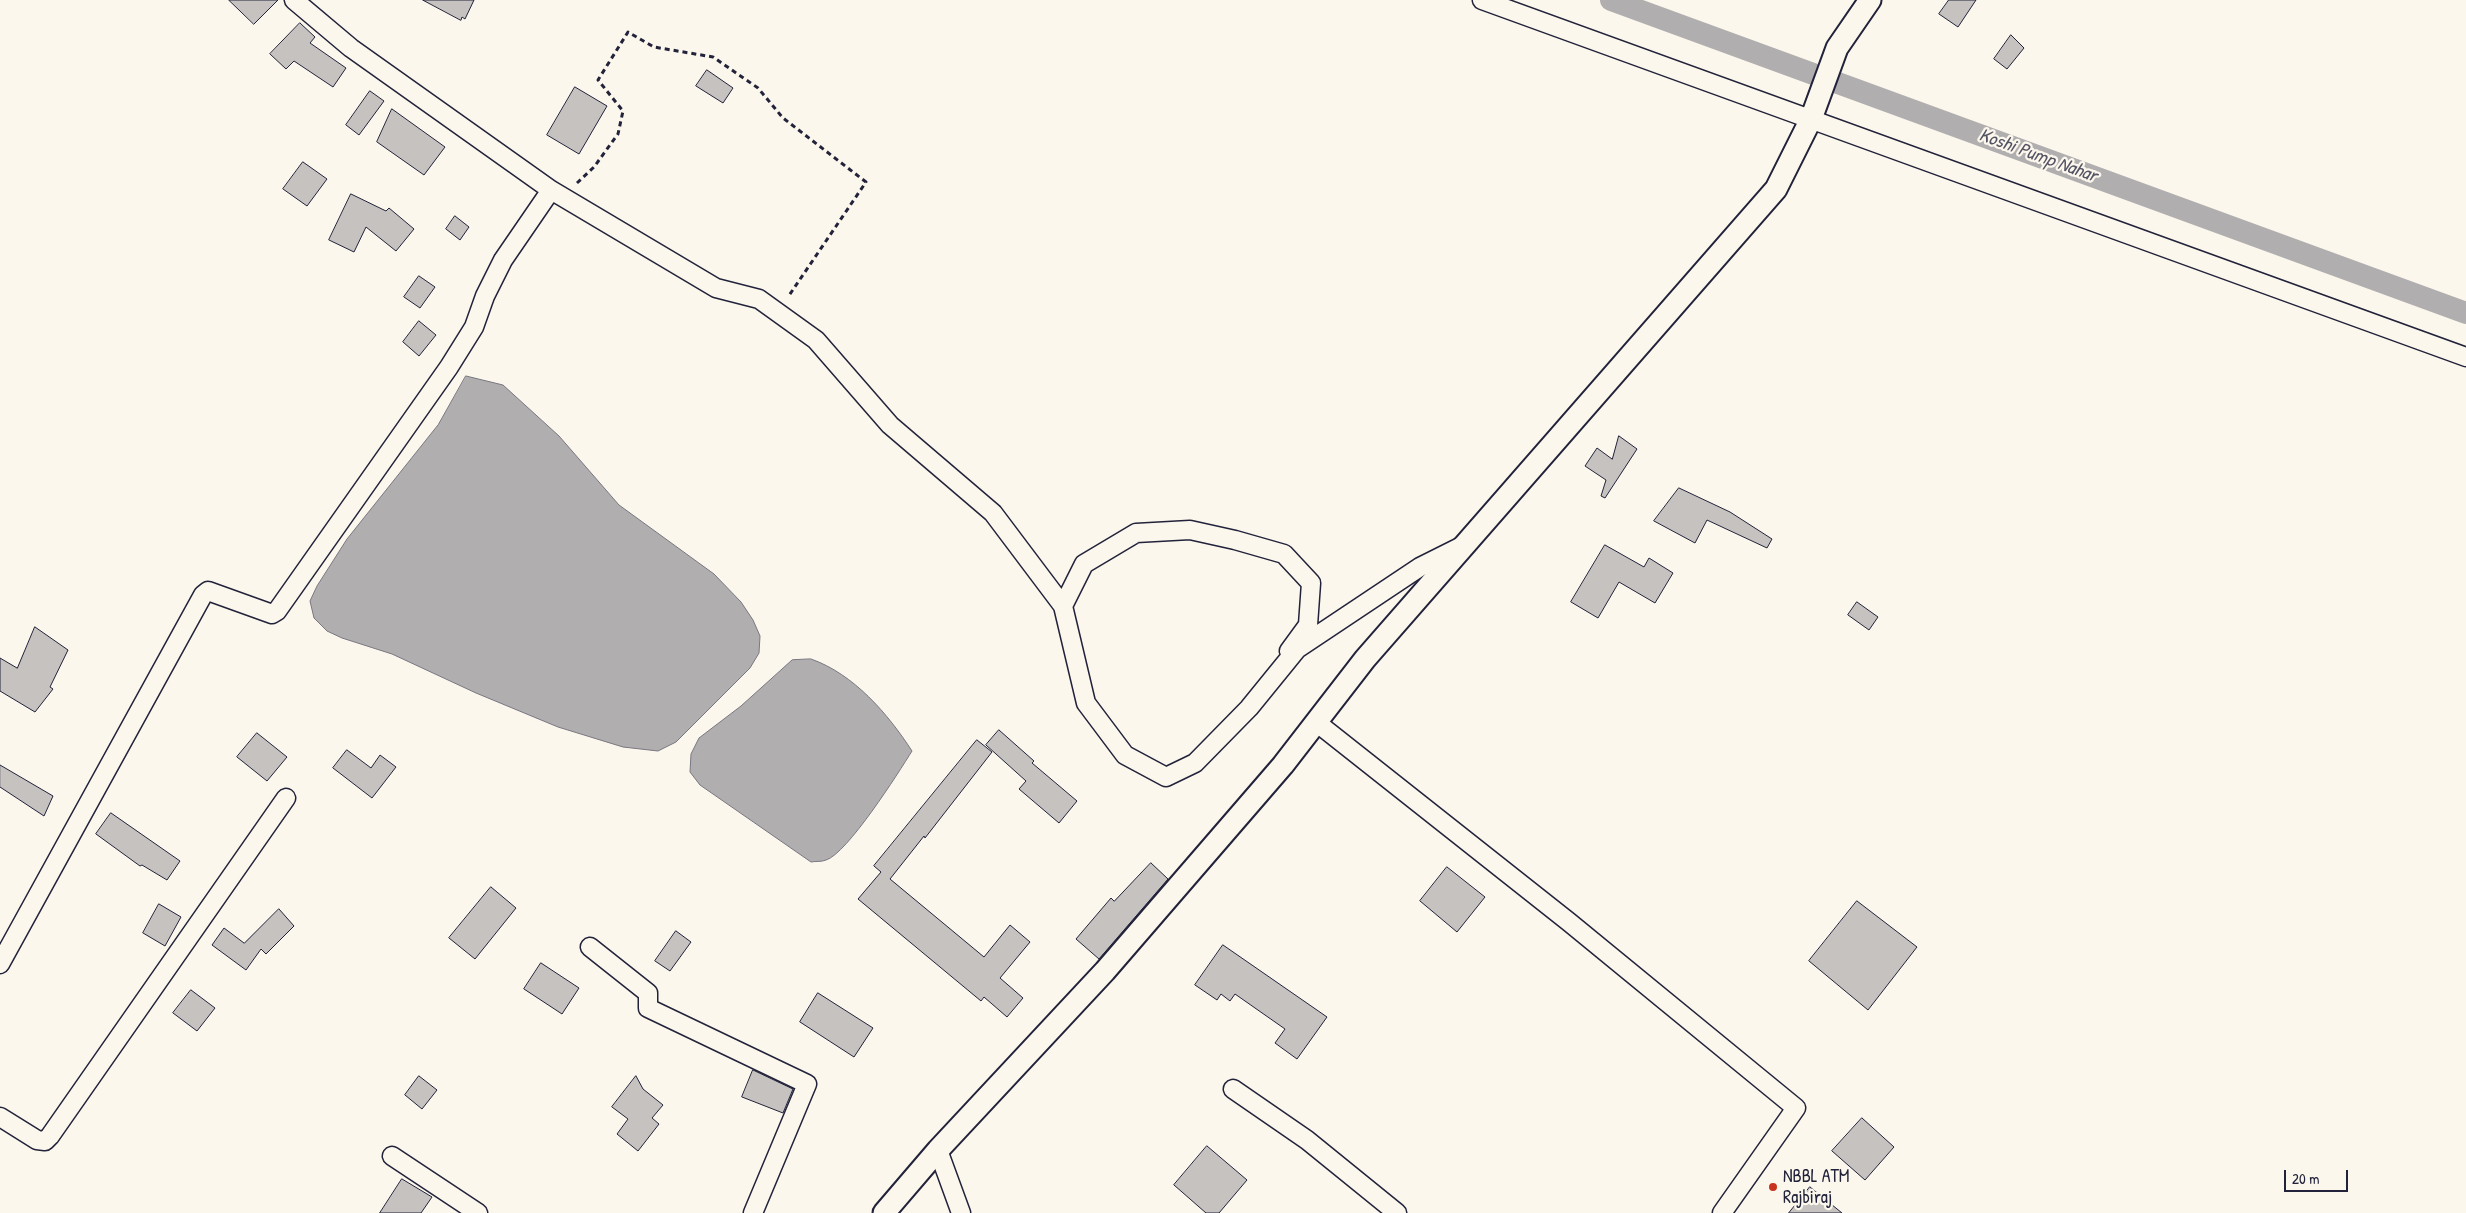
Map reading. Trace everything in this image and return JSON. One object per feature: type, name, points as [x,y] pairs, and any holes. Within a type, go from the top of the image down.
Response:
[{"type":"street","points":[[294,0],[351,48],[558,193],[716,288],[759,299],[816,340],[890,425],[993,513],[1063,606],[1086,704],[1125,755],[1166,777],[1195,763],[1249,708],[1297,649],[1420,567],[1466,543]]},
{"type":"street","points":[[1482,0],[2466,356]]},
{"type":"street","points":[[884,1213],[938,1150],[1105,971],[1283,764],[1365,660],[1776,189],[1811,119],[1837,48],[1870,0]]},
{"type":"street","points":[[0,964],[6,938],[203,595],[208,591],[272,614],[277,612],[449,368],[474,326],[485,296],[503,260],[558,193]]},
{"type":"street","points":[[1063,606],[1084,564],[1136,533],[1190,530],[1284,554],[1312,583],[1308,625],[1249,708]]},
{"type":"street","points":[[1316,722],[1569,922],[1796,1108],[1722,1213]]},
{"type":"street","points":[[0,1117],[37,1140],[44,1141],[50,1136],[286,798]]},
{"type":"street","points":[[590,947],[648,993],[648,1008],[807,1084],[753,1213]]},
{"type":"street","points":[[1233,1089],[1307,1140],[1397,1213]]},
{"type":"street","points":[[938,1150],[961,1213]]},
{"type":"street","points":[[392,1156],[478,1213]]},
{"type":"path","points":[[558,193],[594,167],[618,134],[623,111],[598,80],[628,32],[654,47],[713,57],[758,88],[783,118],[866,182],[778,312]]},
{"type":"shaded area","points":[[466,376],[503,385],[559,436],[619,505],[714,574],[741,602],[753,620],[760,636],[759,653],[750,668],[676,742],[658,751],[623,747],[558,727],[476,693],[392,654],[342,638],[327,631],[314,618],[310,601],[317,586],[347,539],[438,425]]},
{"type":"shaded area","points":[[811,659],[827,666],[856,685],[881,710],[912,751],[872,811],[846,843],[826,860],[811,862],[700,785],[690,772],[691,754],[699,738],[741,706],[792,660]]},
{"type":"building","points":[[229,0],[278,0],[254,24]]},
{"type":"building","points":[[423,0],[474,0],[465,19],[462,17],[461,20]]},
{"type":"building","points":[[1949,0],[1976,0],[1958,27],[1939,14]]},
{"type":"building","points":[[300,23],[315,37],[310,43],[346,68],[333,87],[294,61],[286,69],[270,54]]},
{"type":"building","points":[[2011,35],[2024,48],[2007,69],[1994,59]]},
{"type":"building","points":[[707,70],[733,88],[723,103],[696,86]]},
{"type":"building","points":[[575,87],[607,106],[579,154],[547,135]]},
{"type":"building","points":[[370,91],[384,101],[359,135],[346,125]]},
{"type":"building","points":[[392,109],[445,147],[424,175],[377,142]]},
{"type":"building","points":[[303,162],[327,179],[307,206],[283,189]]},
{"type":"building","points":[[351,194],[386,211],[389,208],[414,229],[396,251],[366,227],[354,252],[329,240]]},
{"type":"building","points":[[455,216],[469,227],[460,240],[446,229]]},
{"type":"building","points":[[419,276],[435,287],[420,308],[404,297]]},
{"type":"building","points":[[419,321],[436,335],[419,356],[403,342]]},
{"type":"building","points":[[1619,436],[1637,449],[1605,498],[1601,496],[1606,480],[1585,466],[1597,448],[1612,459]]},
{"type":"building","points":[[1679,488],[1730,512],[1772,539],[1767,548],[1707,520],[1695,543],[1654,521]]},
{"type":"building","points":[[1605,545],[1644,567],[1649,558],[1673,573],[1655,603],[1619,582],[1598,618],[1571,602]]},
{"type":"building","points":[[1857,602],[1878,617],[1869,630],[1848,615]]},
{"type":"building","points":[[35,627],[68,650],[50,687],[53,689],[35,712],[0,691],[0,658],[17,668]]},
{"type":"building","points":[[999,730],[1034,761],[1032,763],[1077,801],[1059,823],[1019,789],[1026,781],[986,745]]},
{"type":"building","points":[[257,733],[287,757],[267,781],[237,757]]},
{"type":"building","points":[[977,740],[992,752],[925,838],[924,836],[890,879],[984,957],[1010,925],[1030,942],[1000,978],[1023,998],[1007,1017],[984,997],[981,1001],[858,899],[881,872],[874,866]]},
{"type":"building","points":[[347,750],[371,768],[380,755],[396,767],[372,798],[333,768]]},
{"type":"building","points":[[0,765],[53,796],[44,816],[0,787]]},
{"type":"building","points":[[111,813],[180,861],[167,880],[142,865],[140,866],[96,834]]},
{"type":"building","points":[[1151,863],[1168,879],[1099,959],[1076,939],[1111,898],[1114,901]]},
{"type":"building","points":[[1447,867],[1485,897],[1457,932],[1420,901]]},
{"type":"building","points":[[491,887],[516,908],[475,959],[449,938]]},
{"type":"building","points":[[1857,901],[1917,947],[1868,1010],[1809,961]]},
{"type":"building","points":[[159,904],[181,917],[165,946],[143,933]]},
{"type":"building","points":[[279,909],[294,926],[266,954],[261,949],[246,970],[212,945],[224,928],[244,943]]},
{"type":"building","points":[[676,931],[691,942],[670,971],[655,961]]},
{"type":"building","points":[[1223,945],[1327,1017],[1297,1059],[1275,1043],[1285,1029],[1235,994],[1230,1001],[1221,994],[1217,1000],[1195,985]]},
{"type":"building","points":[[541,963],[579,988],[562,1014],[524,989]]},
{"type":"building","points":[[191,990],[215,1008],[197,1031],[173,1013]]},
{"type":"building","points":[[818,993],[873,1028],[854,1057],[800,1022]]},
{"type":"building","points":[[753,1070],[793,1089],[783,1113],[742,1097]]},
{"type":"building","points":[[419,1076],[437,1090],[422,1109],[405,1095]]},
{"type":"building","points":[[636,1076],[643,1089],[663,1105],[652,1118],[659,1124],[638,1151],[617,1134],[628,1119],[612,1107]]},
{"type":"building","points":[[1862,1118],[1894,1147],[1865,1180],[1832,1151]]},
{"type":"building","points":[[1207,1146],[1247,1180],[1219,1213],[1206,1213],[1174,1185]]},
{"type":"building","points":[[402,1179],[432,1197],[421,1213],[380,1213]]},
{"type":"building","points":[[1810,1187],[1842,1213],[1789,1213]]},
{"type":"waterway","name":"Koshi Pump Nahar","points":[[1611,0],[2466,313]]},
{"type":"place","name":"NBBL ATM Rajbiraj","points":[[1773,1187]]}]
